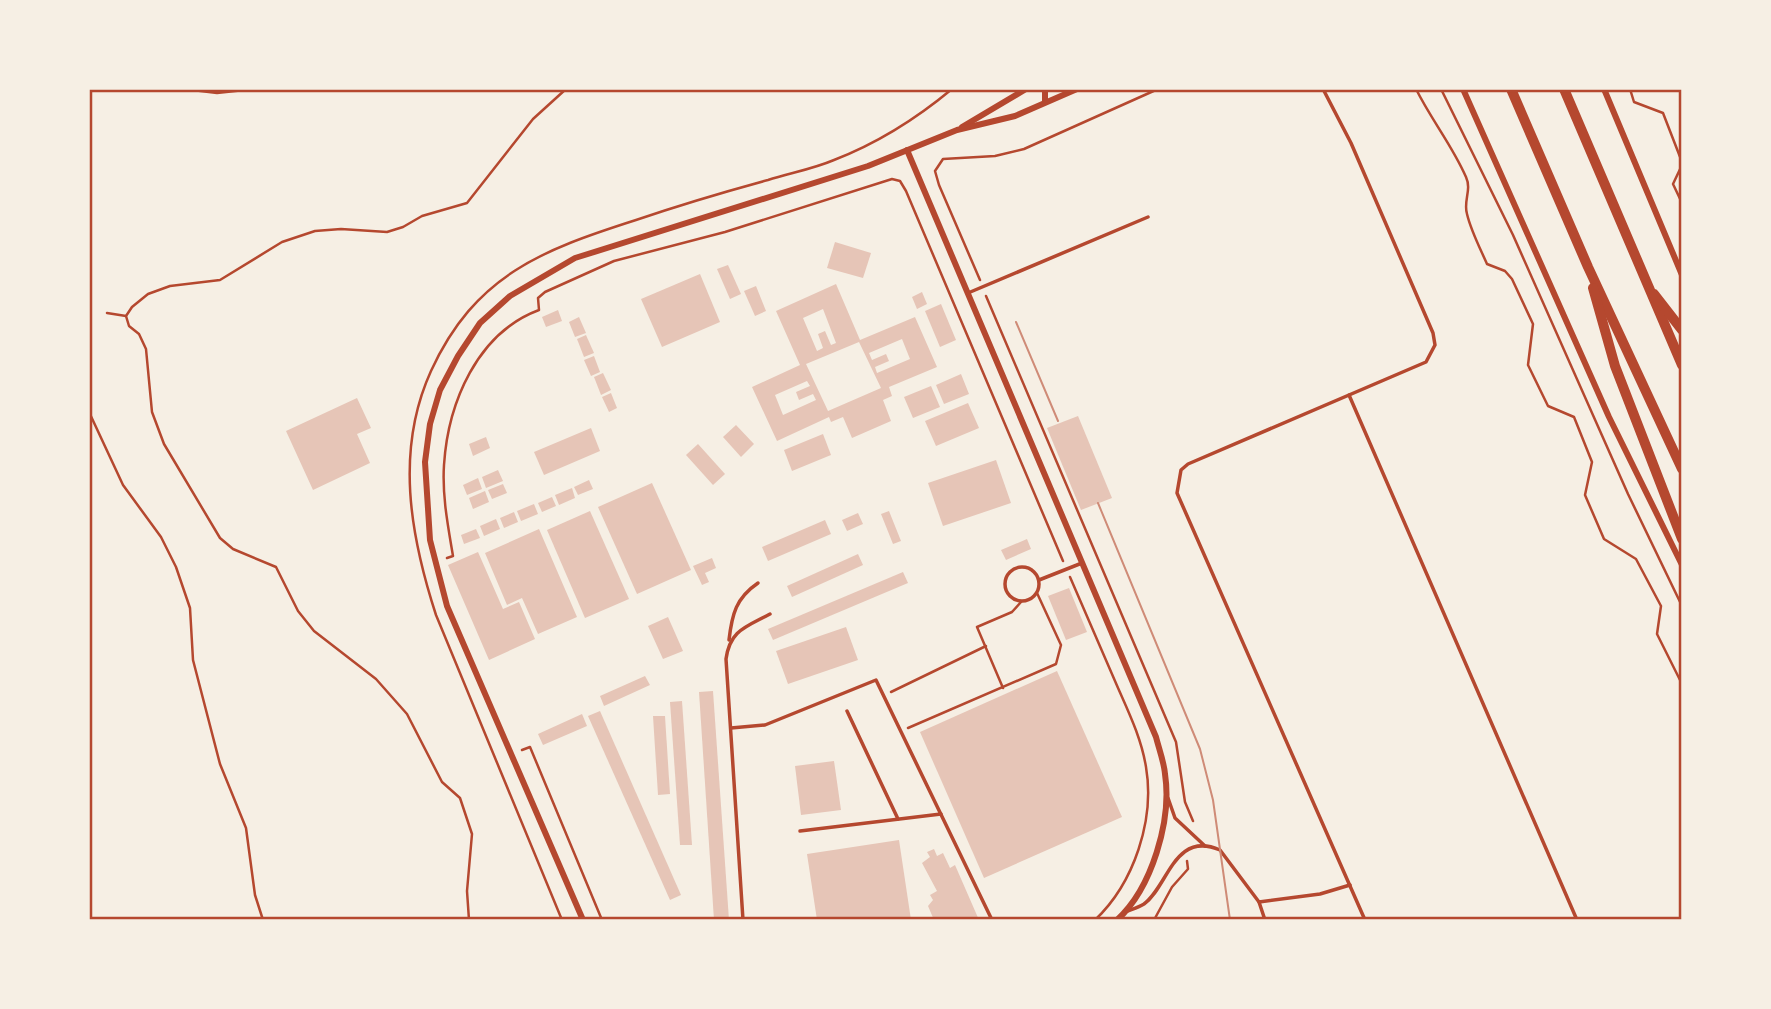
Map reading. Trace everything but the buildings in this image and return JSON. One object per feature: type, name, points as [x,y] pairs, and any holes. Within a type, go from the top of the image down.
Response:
[{"type":"main road","points":[[1511,89],[1588,267],[1682,470]]},
{"type":"main road","points":[[1563,89],[1682,365]]},
{"type":"main road","points":[[1588,267],[1615,366],[1682,539]]},
{"type":"main road","points":[[1649,289],[1682,330]]},
{"type":"street","points":[[957,130],[1026,89]]},
{"type":"street","points":[[1045,89],[1045,102]]},
{"type":"street","points":[[1061,89],[1069,93]]},
{"type":"street","points":[[583,920],[447,606],[430,540],[425,462],[430,424],[440,390],[458,356],[480,323],[510,296],[533,279],[575,258],[868,166],[957,130],[1014,116],[1077,89]]},
{"type":"street","points":[[1463,89],[1609,417],[1682,565]]},
{"type":"street","points":[[1604,89],[1682,275]]},
{"type":"street","points":[[907,149],[1156,737],[1166,774],[1165,825],[1149,870],[1126,912],[1117,920]]},
{"type":"lane","points":[[1323,89],[1360,163],[1433,333],[1435,345],[1426,362],[1188,464],[1181,470],[1177,493],[1365,920]]},
{"type":"lane","points":[[968,293],[1148,217]]},
{"type":"lane","points":[[1349,395],[1577,920]]},
{"type":"lane","points":[[1039,580],[1084,562]]},
{"type":"lane","points":[[1026,567],[1034,572],[1039,580],[1037,593],[1030,600],[1021,602],[1012,599],[1006,591],[1005,582],[1009,573],[1017,568],[1026,567]]},
{"type":"lane","points":[[743,920],[726,659],[733,610],[745,592],[758,583]]},
{"type":"lane","points":[[728,641],[742,629],[770,614]]},
{"type":"lane","points":[[731,728],[765,724],[876,680],[992,920]]},
{"type":"lane","points":[[847,711],[898,819]]},
{"type":"lane","points":[[1166,794],[1175,818],[1187,832],[1207,847],[1220,850],[1230,860],[1259,902],[1265,920]]},
{"type":"lane","points":[[800,831],[941,814]]},
{"type":"lane","points":[[1126,912],[1145,903],[1173,861],[1186,852],[1207,847]]},
{"type":"lane","points":[[1259,902],[1320,894],[1350,885]]},
{"type":"path","points":[[184,89],[217,93],[254,89]]},
{"type":"path","points":[[469,920],[467,891],[472,834],[460,798],[442,782],[407,714],[376,679],[314,631],[298,611],[276,567],[233,549],[215,530],[179,464],[164,444],[152,412],[146,349],[139,334],[129,326],[127,316],[132,307],[148,295],[170,286],[220,280],[282,243],[328,230],[387,232],[403,228],[422,216],[467,203],[533,119],[566,89]]},
{"type":"path","points":[[562,920],[436,615],[420,566],[409,471],[412,430],[425,386],[440,353],[467,312],[506,276],[548,250],[643,217],[832,162],[888,135],[952,89]]},
{"type":"path","points":[[1158,89],[1024,149],[995,156],[943,159],[935,171],[1177,742],[1185,802],[1194,820],[1187,832]]},
{"type":"path","points":[[1416,89],[1434,126],[1444,132],[1467,179],[1469,187],[1466,213],[1487,264],[1505,271],[1513,279],[1533,324],[1528,365],[1545,401],[1574,417],[1592,462],[1585,495],[1604,539],[1636,559],[1661,606],[1657,634],[1682,684]]},
{"type":"path","points":[[1441,89],[1513,235],[1628,494],[1682,606]]},
{"type":"path","points":[[1630,89],[1634,102],[1663,113],[1682,163],[1673,184],[1682,203]]},
{"type":"path","points":[[420,566],[453,556],[446,511],[444,467],[449,434],[465,380],[491,340],[526,314],[539,310],[538,298],[545,292],[614,261],[725,232],[892,179],[900,181],[1139,738],[1146,769],[1147,806],[1138,851],[1125,879],[1095,920]]},
{"type":"path","points":[[107,313],[127,316]]},
{"type":"path","points":[[89,412],[122,485],[161,537],[176,568],[190,608],[192,660],[220,764],[246,828],[255,895],[263,920]]},
{"type":"path","points":[[901,732],[1049,668],[1060,657],[1061,645],[1037,593]]},
{"type":"path","points":[[1003,688],[977,627],[1012,612],[1021,602]]},
{"type":"path","points":[[884,696],[917,677],[986,646]]},
{"type":"path","points":[[496,761],[530,747],[602,920]]},
{"type":"path","points":[[1154,920],[1172,887],[1188,869],[1186,852]]},
{"type":"tram line","points":[[1016,322],[1058,421]]},
{"type":"tram line","points":[[1098,503],[1200,749],[1213,800],[1230,920]]}]
